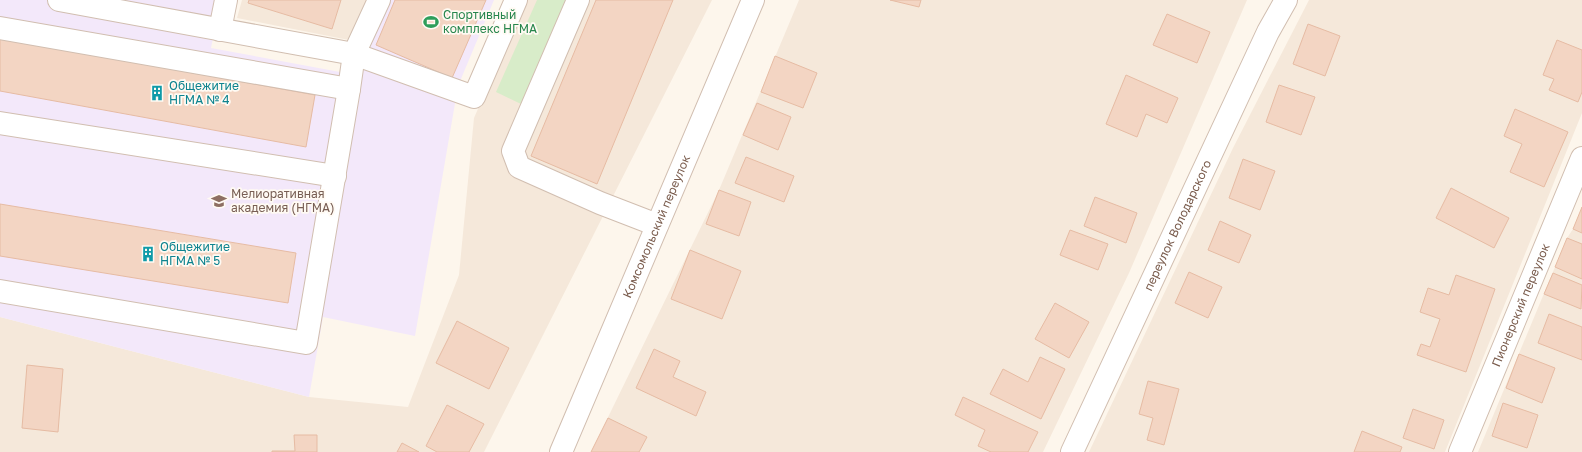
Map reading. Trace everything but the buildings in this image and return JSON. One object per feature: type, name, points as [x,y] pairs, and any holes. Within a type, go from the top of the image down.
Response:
[{"type":"street","points":[[59,0],[354,54],[474,97],[516,0]]},
{"type":"street","points":[[220,30],[226,0]]},
{"type":"street","points":[[0,291],[306,343],[335,176],[354,54],[379,0]]},
{"type":"street","points":[[578,0],[513,151],[519,167],[600,203],[657,225]]},
{"type":"street","name":"Комсомольский переулок","points":[[561,452],[753,0]]},
{"type":"street","name":"переулок Володарского","points":[[1072,452],[1264,39],[1286,0]]},
{"type":"street","points":[[0,28],[349,89]]},
{"type":"street","points":[[0,123],[335,176]]},
{"type":"street","name":"Пионерский переулок","points":[[1460,452],[1582,158]]},
{"type":"shaded area","name":"Мелиоративная академия (НГМА)","points":[[0,0],[221,0],[211,48],[340,72],[368,48],[389,0],[494,0],[458,86],[415,336],[323,317],[309,397],[0,317]]},
{"type":"shaded area","points":[[242,0],[367,0],[349,40],[237,18]]},
{"type":"shaded area","points":[[525,0],[712,0],[484,452],[0,452],[0,317],[309,397],[408,407],[459,275],[474,118]]},
{"type":"shaded area","points":[[799,0],[1247,0],[1129,273],[1043,452],[591,452],[719,190]]},
{"type":"shaded area","points":[[1309,0],[1582,0],[1582,113],[1445,452],[1089,452],[1233,148]]},
{"type":"shaded area","points":[[1582,207],[1582,452],[1478,452],[1567,238],[1573,229]]},
{"type":"green space","points":[[537,0],[567,0],[521,104],[496,92]]},
{"type":"place","name":"Спортивный комплекс НГМА","points":[[431,22]]},
{"type":"place","name":"Общежитие НГМА № 4","points":[[157,93]]},
{"type":"place","name":"Мелиоративная академия (НГМА)","points":[[219,201]]},
{"type":"place","name":"Общежитие НГМА № 5","points":[[148,254]]}]
